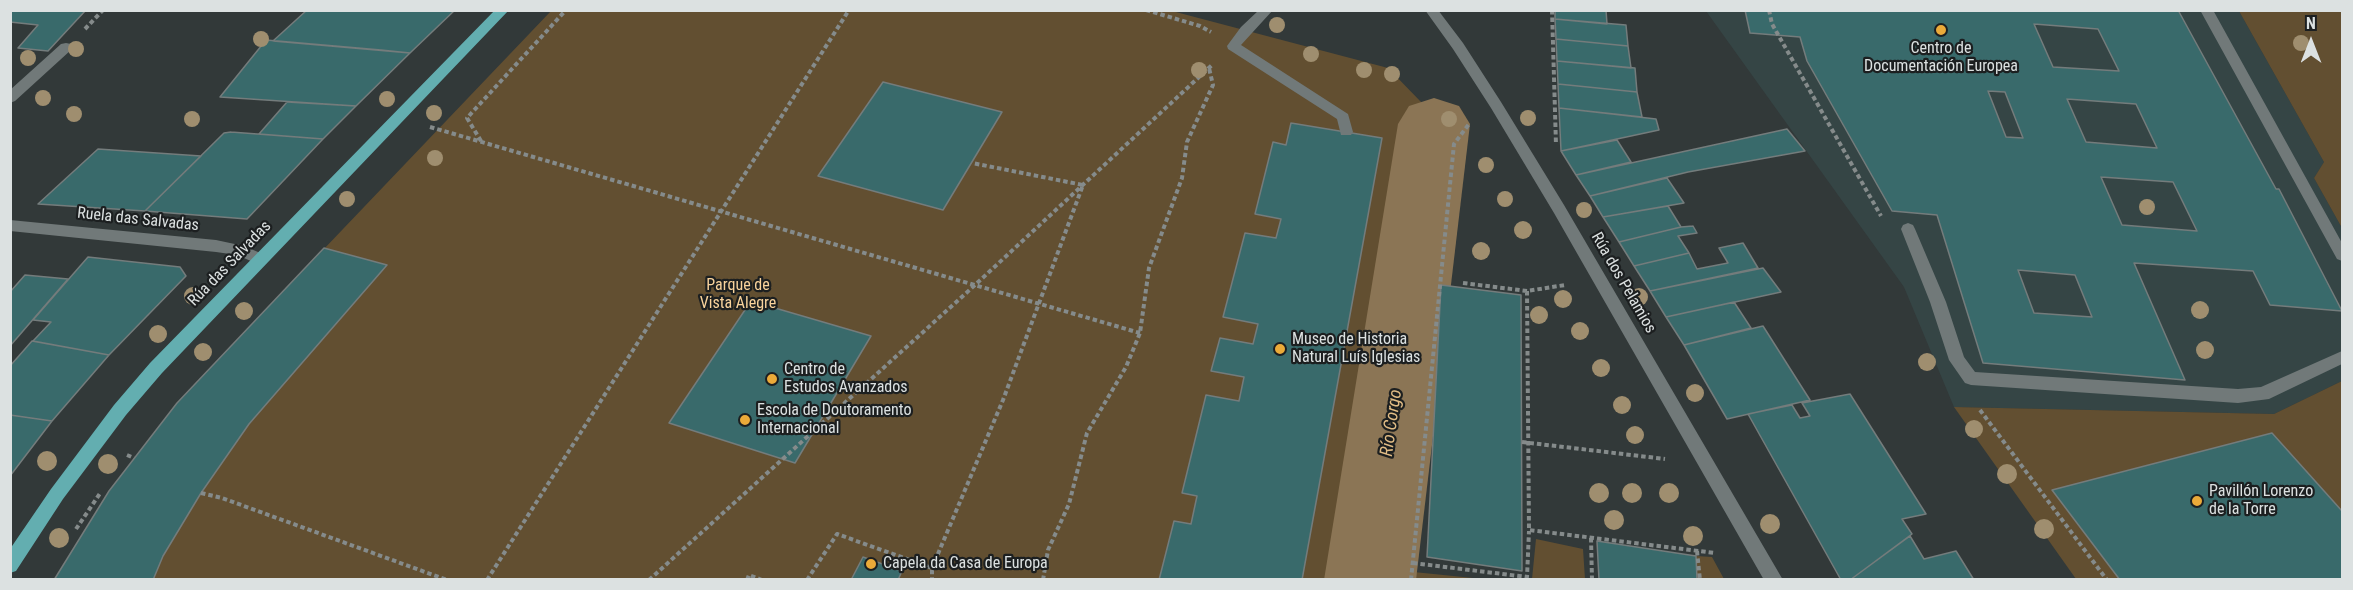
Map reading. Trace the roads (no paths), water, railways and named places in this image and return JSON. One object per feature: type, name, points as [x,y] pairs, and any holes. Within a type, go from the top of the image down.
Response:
[{"type":"main road","name":"Rúa das Salvadas","points":[[10,565],[57,494],[120,410],[195,326],[503,10]]},
{"type":"street","points":[[1267,10],[1245,30],[1233,46],[1343,117],[1346,132]]},
{"type":"street","name":"Rúa dos Pelamios","points":[[1431,10],[1458,46],[1559,209],[1773,579]]},
{"type":"street","points":[[2206,10],[2343,255]]},
{"type":"street","points":[[10,98],[66,46]]},
{"type":"street","name":"Ruela das Salvadas","points":[[10,225],[216,246],[239,250],[260,259]]},
{"type":"street","points":[[1908,229],[1938,302],[1957,360],[1971,378],[2238,396],[2263,394],[2343,357]]},
{"type":"waterway","name":"Río Corgo","points":[[1370,580],[1434,124]]},
{"type":"place","name":"Centro de Documentación Europea","points":[[1941,30]]},
{"type":"place","name":"Museo de Historia Natural Luís Iglesias","points":[[1280,349]]},
{"type":"place","name":"Centro de Estudos Avanzados","points":[[772,379]]},
{"type":"place","name":"Escola de Doutoramento Internacional","points":[[745,420]]},
{"type":"place","name":"Pavillón Lorenzo de la Torre","points":[[2197,501]]},
{"type":"place","name":"Capela da Casa de Europa","points":[[871,564]]},
{"type":"park label","name":"Parque de Vista Alegre","points":[[738,295]]}]
